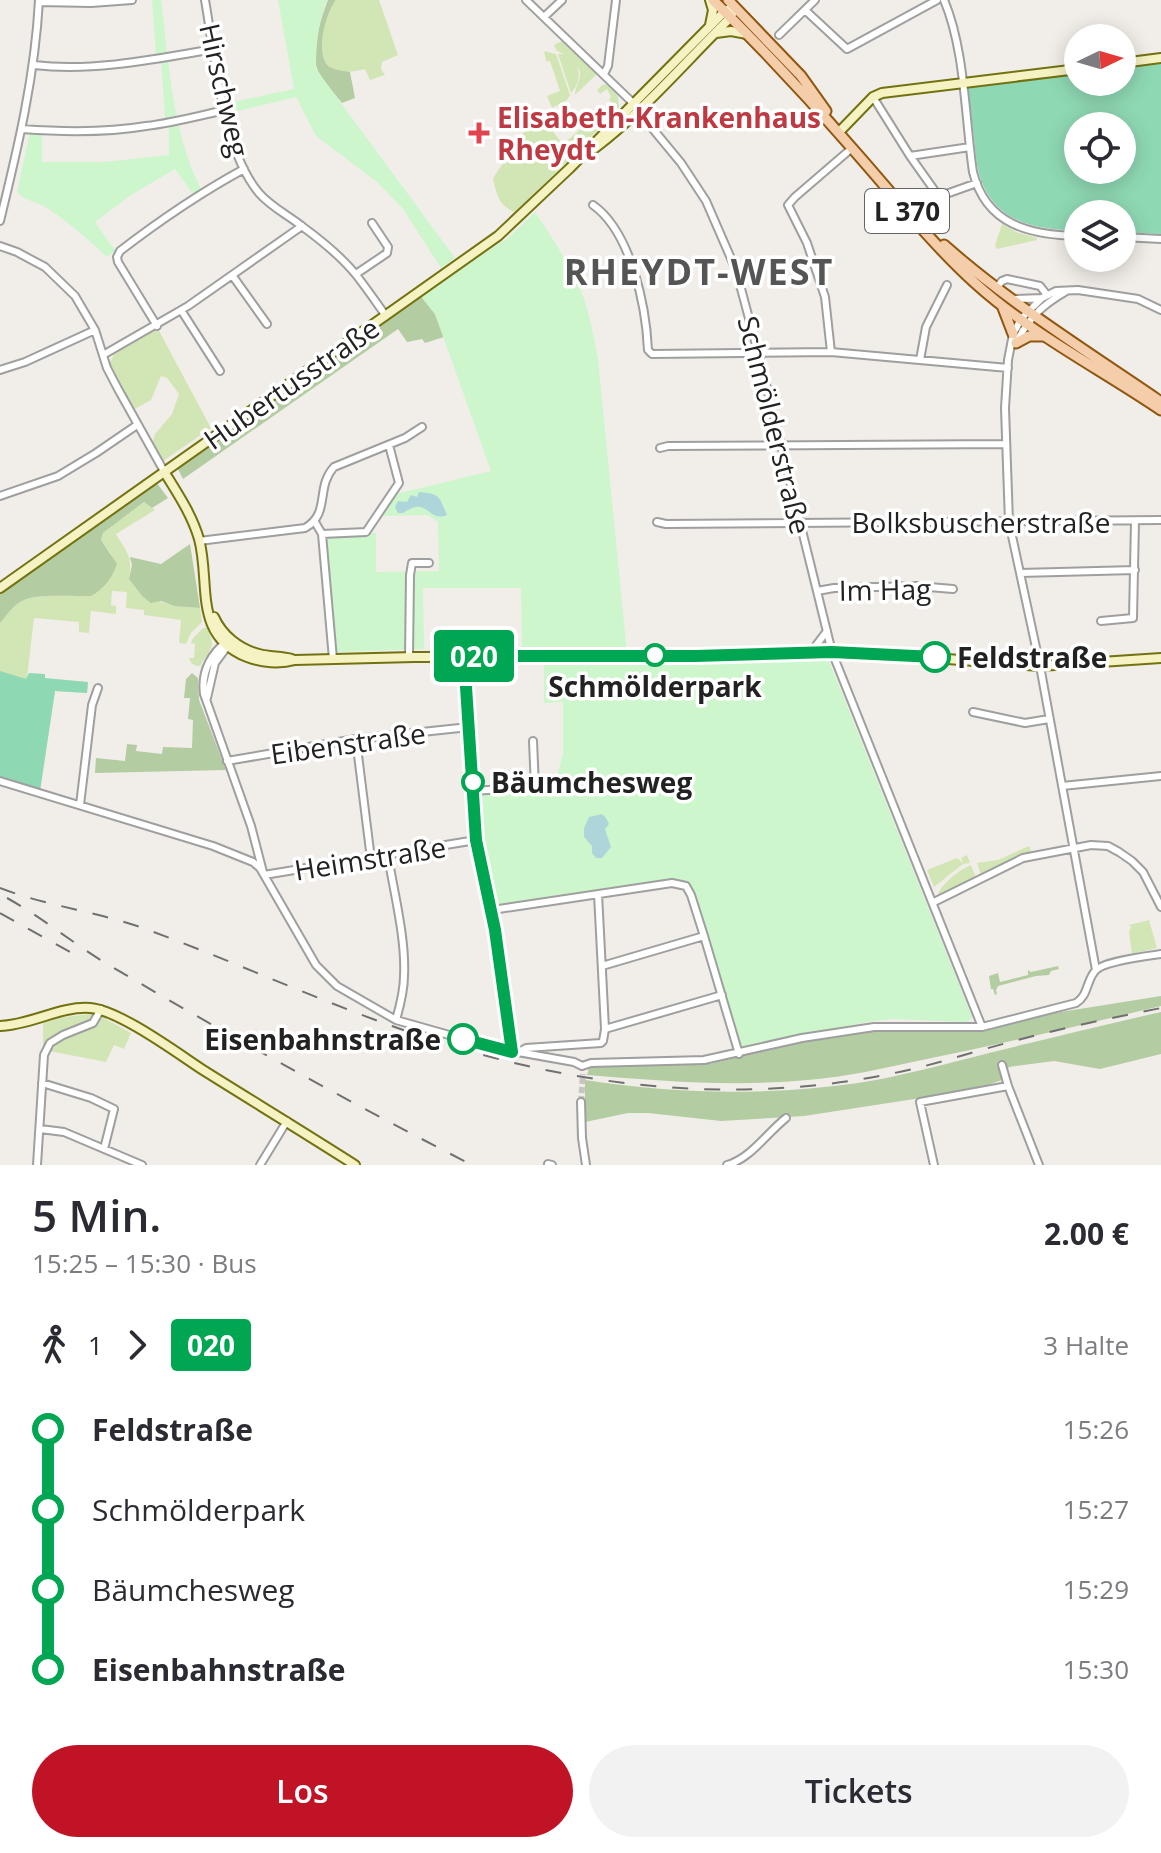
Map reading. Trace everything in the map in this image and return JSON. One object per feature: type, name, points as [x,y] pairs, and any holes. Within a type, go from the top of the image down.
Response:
[{"type":"main road","name":"L 370","points":[[712,0],[729,9],[801,76],[842,129],[941,242],[1012,299],[1045,336],[1161,410]]},
{"type":"main road","name":"L 370","points":[[729,9],[747,34],[797,85],[930,238],[970,278],[1002,305],[1027,317],[1161,402]]},
{"type":"main road","points":[[1002,305],[1014,338],[1045,336]]},
{"type":"street","points":[[0,221],[34,65],[39,1],[91,3],[132,0]]},
{"type":"street","name":"Hirschweg","points":[[205,0],[225,110],[244,169],[262,197],[302,226],[356,274],[386,316]]},
{"type":"street","name":"Schmölderstraße","points":[[526,0],[636,107],[681,163],[706,201],[736,270],[832,652],[982,1027]]},
{"type":"street","points":[[544,17],[562,0]]},
{"type":"street","points":[[604,74],[608,66],[616,0]]},
{"type":"street","points":[[712,0],[712,30],[747,34]]},
{"type":"street","points":[[779,35],[815,0]]},
{"type":"street","points":[[805,10],[847,49],[937,0]]},
{"type":"street","points":[[944,0],[956,33],[977,183],[994,210],[1017,226],[1041,234],[1064,235]]},
{"type":"street","name":"Hubertusstraße","points":[[0,588],[498,236],[572,165],[606,140],[729,9]]},
{"type":"street","points":[[34,65],[142,62],[214,49]]},
{"type":"street","points":[[1136,61],[1161,58]]},
{"type":"street","points":[[842,129],[873,97],[885,92],[1064,71]]},
{"type":"street","points":[[873,97],[937,194]]},
{"type":"street","points":[[22,129],[114,130],[225,110]]},
{"type":"street","points":[[910,156],[970,147]]},
{"type":"street","points":[[831,352],[830,324],[822,286],[807,243],[788,205],[852,148]]},
{"type":"street","points":[[157,326],[118,262],[120,251],[199,194],[244,169]]},
{"type":"street","points":[[915,213],[937,194],[977,183]]},
{"type":"street","points":[[593,205],[602,211],[628,255],[643,303],[648,350],[652,354],[831,352],[1008,368]]},
{"type":"street","points":[[356,274],[387,253],[388,247],[372,223]]},
{"type":"street","points":[[103,355],[157,326],[302,226]]},
{"type":"street","points":[[1136,238],[1161,239]]},
{"type":"street","points":[[0,246],[45,267],[75,296],[95,330],[107,368],[187,510],[199,541],[208,617],[214,629],[228,643],[257,654],[295,660],[852,652],[1040,666],[1161,658]]},
{"type":"street","points":[[232,275],[267,324]]},
{"type":"street","points":[[997,287],[1007,279],[1040,286],[1045,296]]},
{"type":"street","points":[[920,360],[926,327],[947,285]]},
{"type":"street","points":[[1027,317],[1068,290]]},
{"type":"street","points":[[1012,299],[1080,290],[1138,299],[1161,310]]},
{"type":"street","points":[[0,781],[213,846],[253,862],[325,976],[396,1020],[515,1052],[582,1066],[591,1063],[704,1060],[802,1038],[874,1027],[982,1027],[1076,1003],[1083,999],[1096,970],[1040,666],[1009,522],[1005,408],[1008,368],[1014,338],[1045,296]]},
{"type":"street","points":[[181,310],[220,371]]},
{"type":"street","points":[[0,370],[95,330]]},
{"type":"street","points":[[0,496],[58,476],[137,425]]},
{"type":"street","points":[[199,541],[300,529],[315,522],[321,509],[326,475],[334,467],[405,438],[422,427]]},
{"type":"street","points":[[660,448],[1006,444]]},
{"type":"street","points":[[322,534],[366,532],[399,483],[389,445]]},
{"type":"street","name":"Bolksbuscherstraße","points":[[657,522],[1161,520]]},
{"type":"street","points":[[1101,621],[1133,618],[1135,521]]},
{"type":"street","points":[[315,522],[322,534],[333,659]]},
{"type":"street","points":[[409,657],[412,563],[429,563]]},
{"type":"street","points":[[1020,573],[1135,570]]},
{"type":"street","name":"Im Hag","points":[[817,591],[917,586],[953,589]]},
{"type":"street","points":[[806,652],[814,648],[827,631]]},
{"type":"street","points":[[228,643],[206,667],[204,694],[251,826],[264,875]]},
{"type":"street","points":[[840,673],[841,663],[852,652]]},
{"type":"street","points":[[464,656],[476,840],[492,910],[515,1052]]},
{"type":"street","points":[[80,805],[92,705],[98,688]]},
{"type":"street","points":[[973,712],[1025,723],[1049,719]]},
{"type":"street","name":"Eibenstraße","points":[[227,761],[356,739],[469,727]]},
{"type":"street","points":[[356,739],[371,859]]},
{"type":"street","points":[[473,791],[535,787],[533,741]]},
{"type":"street","points":[[1062,786],[1161,776]]},
{"type":"street","name":"Heimstraße","points":[[264,875],[476,840]]},
{"type":"street","points":[[934,902],[1023,858],[1091,845],[1108,846],[1143,872],[1161,907]]},
{"type":"street","points":[[388,856],[404,974],[396,1020]]},
{"type":"street","points":[[492,910],[672,883],[686,886],[739,1054]]},
{"type":"street","points":[[515,1052],[526,1048],[601,1043],[605,1037],[598,894]]},
{"type":"street","points":[[602,966],[704,936]]},
{"type":"street","points":[[1096,970],[1107,964],[1161,954]]},
{"type":"street","points":[[605,1029],[722,995]]},
{"type":"street","points":[[0,1026],[74,1008],[101,1009],[136,1027],[355,1165]]},
{"type":"street","points":[[37,1165],[44,1055],[50,1043],[73,1030],[90,1025],[101,1009]]},
{"type":"street","points":[[1002,1065],[1039,1165]]},
{"type":"street","points":[[582,1066],[583,1074]]},
{"type":"street","points":[[42,1083],[91,1098],[114,1109],[104,1149]]},
{"type":"street","points":[[934,1165],[920,1102],[1008,1086]]},
{"type":"street","points":[[581,1102],[586,1165]]},
{"type":"street","points":[[727,1165],[746,1156],[786,1118]]},
{"type":"street","points":[[260,1165],[287,1121]]},
{"type":"street","points":[[40,1129],[64,1132],[142,1165]]},
{"type":"green space","points":[[152,0],[161,0],[178,121],[191,167],[201,189],[193,194],[175,169],[131,195],[95,222],[115,250],[107,257],[62,218],[17,192],[30,132],[42,132],[42,162],[103,162],[169,155],[169,119],[165,119],[161,56],[156,56]]},
{"type":"green space","points":[[278,0],[327,0],[318,34],[316,69],[455,258],[441,268],[403,209],[377,182],[316,136],[296,97],[230,113],[228,103],[294,89]]},
{"type":"green space","points":[[328,0],[336,0],[325,24],[323,54],[330,67],[350,72],[355,98],[342,103],[323,79],[316,64],[317,36]]},
{"type":"green space","points":[[336,0],[379,0],[398,55],[382,62],[381,69],[385,75],[370,80],[365,69],[337,70],[325,60],[322,43]]},
{"type":"green space","points":[[562,41],[597,74],[575,95],[580,77],[579,70],[577,66],[578,80],[571,93],[558,54],[564,54],[557,51],[554,45]]},
{"type":"green space","points":[[544,51],[556,54],[570,95],[552,108],[547,96],[560,91]]},
{"type":"green space","points":[[1161,63],[1161,234],[1136,233],[1136,200],[1064,200],[1064,230],[1031,225],[1005,213],[986,190],[979,174],[969,88],[1064,75],[1064,96],[1136,96],[1136,66]]},
{"type":"green space","points":[[607,84],[618,96],[619,107],[515,212],[505,207],[497,194],[493,178],[524,132],[542,118],[563,144],[596,116],[593,112],[599,107],[602,110],[611,102],[607,89],[600,94],[597,90]]},
{"type":"green space","points":[[535,212],[578,285],[593,335],[598,359],[627,653],[609,648],[522,648],[521,588],[423,588],[424,649],[334,652],[324,536],[376,533],[376,572],[439,571],[438,522],[428,515],[378,516],[392,495],[491,471],[435,314],[420,295],[508,238]]},
{"type":"green space","points":[[1002,224],[1037,240],[997,249],[995,245]]},
{"type":"green space","points":[[420,295],[435,314],[444,337],[425,343],[422,339],[407,342],[398,329],[183,479],[177,467]]},
{"type":"green space","points":[[158,329],[211,428],[163,461],[152,445],[155,434],[172,414],[179,394],[167,378],[161,376],[151,400],[133,410],[109,366],[114,354]]},
{"type":"green space","points":[[156,482],[168,498],[152,508],[144,502],[103,533],[101,540],[117,564],[100,590],[91,596],[48,596],[24,600],[0,623],[0,592]]},
{"type":"green space","points":[[144,502],[155,510],[116,534],[130,560],[129,579],[142,596],[174,606],[200,608],[202,622],[191,633],[186,644],[179,643],[181,620],[144,615],[144,610],[126,608],[127,592],[112,591],[111,605],[116,606],[116,614],[91,611],[89,633],[79,632],[79,622],[34,618],[27,679],[88,682],[87,693],[55,691],[40,791],[0,778],[0,623],[24,600],[48,596],[90,596],[111,554],[101,540],[103,533]]},
{"type":"green space","points":[[190,544],[200,608],[174,606],[161,601],[151,603],[142,596],[129,579],[130,557],[161,564]]},
{"type":"green space","points":[[207,628],[212,645],[198,666],[189,658],[194,658],[193,638]]},
{"type":"green space","name":"Schmölderpark","points":[[827,656],[972,1017],[967,1022],[892,1019],[867,1022],[740,1051],[686,883],[672,879],[496,907],[481,840],[478,792],[554,787],[563,754],[563,702],[544,703],[544,661]]},
{"type":"green space","points":[[0,671],[26,679],[29,673],[45,674],[45,678],[88,682],[87,693],[55,691],[40,791],[0,778]]},
{"type":"green space","points":[[192,673],[198,678],[199,700],[226,770],[95,773],[96,758],[125,761],[127,744],[137,745],[136,751],[162,754],[163,747],[192,748],[193,720],[188,719],[190,698],[184,698],[186,679]]},
{"type":"green space","points":[[1029,846],[1032,853],[1029,855],[981,875],[977,863],[998,860]]},
{"type":"green space","points":[[967,855],[970,863],[963,864],[934,887],[927,870],[957,858],[963,863],[961,858]]},
{"type":"green space","points":[[971,865],[976,878],[941,896],[938,893],[953,876]]},
{"type":"green space","points":[[1149,920],[1157,948],[1132,954],[1129,925]]},
{"type":"green space","points":[[1058,966],[1059,969],[1051,971],[1049,975],[998,986],[995,995],[991,989],[989,976],[998,973],[1000,982],[1028,975],[1028,970]]},
{"type":"green space","points":[[1161,996],[1161,1006],[837,1077],[725,1083],[587,1075],[589,1068],[596,1066],[710,1064],[806,1041],[876,1030],[981,1029],[1048,1014]]},
{"type":"green space","points":[[1161,1012],[1161,1054],[1100,1069],[1054,1061],[1009,1067],[1002,1080],[973,1090],[804,1116],[721,1121],[628,1113],[585,1122],[585,1080],[721,1092],[790,1090],[858,1083]]},
{"type":"green space","points":[[91,1014],[93,1020],[59,1035],[43,1052],[43,1023]]},
{"type":"green space","points":[[102,1017],[131,1033],[124,1049],[114,1045],[106,1062],[49,1051],[61,1040],[90,1028]]},
{"type":"water","points":[[419,492],[438,497],[447,515],[435,516],[418,507],[398,513],[395,507],[398,501],[407,502],[411,495],[417,497]]},
{"type":"water","points":[[602,814],[609,824],[605,829],[611,847],[602,858],[596,858],[592,846],[584,837],[584,828],[589,817]]},
{"type":"tunnel","points":[[581,1102],[583,1074]]},
{"type":"railway","points":[[0,888],[132,924],[441,1043],[540,1069],[642,1085],[745,1089],[843,1082],[906,1071],[1050,1032],[1161,1008]]},
{"type":"railway","points":[[7,898],[100,960],[202,1019],[472,1165]]},
{"type":"railway","points":[[0,913],[79,957]]},
{"type":"bus line","name":"020","points":[[463,1039],[512,1052],[492,910],[476,840],[464,656],[695,656],[832,652],[935,657]]},
{"type":"place","name":"Elisabeth-Krankenhaus Rheydt","points":[[479,133]]},
{"type":"place","name":"Schmölderpark","points":[[655,655]]},
{"type":"place","name":"Feldstraße","points":[[935,657]]},
{"type":"place","name":"Bäumchesweg","points":[[473,782]]},
{"type":"place","name":"Eisenbahnstraße","points":[[463,1039]]},
{"type":"district","name":"RHEYDT-WEST","points":[[699,271]]}]
